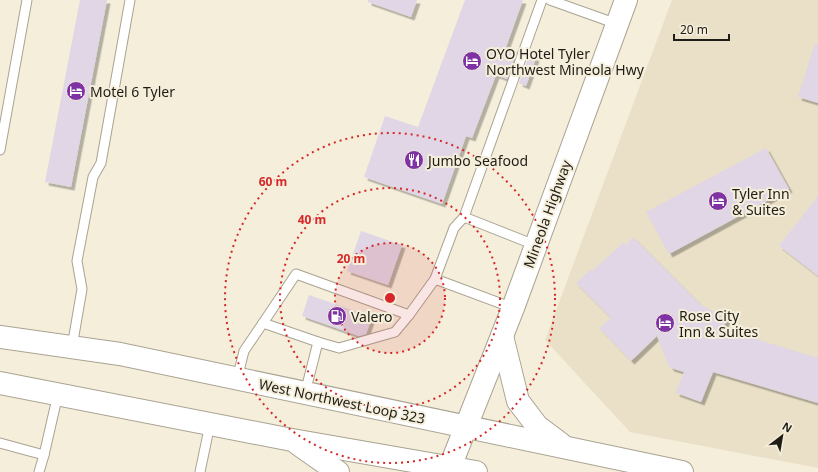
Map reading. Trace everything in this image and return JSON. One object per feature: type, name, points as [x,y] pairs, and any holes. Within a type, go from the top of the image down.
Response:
[{"type":"highway","name":"Mineola Highway","points":[[450,467],[513,308],[626,0]]},
{"type":"highway","points":[[502,336],[518,401],[537,426],[567,449]]},
{"type":"highway","name":"West Northwest Loop 323","points":[[0,337],[120,354],[682,472]]},
{"type":"highway","points":[[0,383],[292,440],[476,472]]},
{"type":"highway","points":[[292,440],[338,472]]},
{"type":"lane","points":[[0,150],[27,0]]},
{"type":"lane","points":[[72,347],[82,289],[77,261],[93,177],[101,163],[130,0]]},
{"type":"lane","points":[[264,323],[339,348],[394,332],[409,315],[435,279],[454,228],[464,217],[542,0]]},
{"type":"lane","points":[[550,0],[617,24]]},
{"type":"lane","points":[[464,217],[535,245]]},
{"type":"lane","points":[[237,378],[244,351],[296,274],[409,315]]},
{"type":"lane","points":[[435,279],[513,308]]},
{"type":"lane","points":[[305,393],[318,342]]},
{"type":"lane","points":[[39,472],[58,394]]},
{"type":"lane","points":[[200,472],[210,424]]},
{"type":"lane","points":[[0,444],[44,454]]},
{"type":"shaded area","points":[[672,0],[818,0],[818,468],[630,432],[545,340]]},
{"type":"building","name":"Motel 6 Tyler","points":[[80,0],[107,0],[71,187],[45,182]]},
{"type":"building","points":[[368,0],[417,0],[411,17],[368,2]]},
{"type":"building","points":[[465,0],[523,0],[506,47],[517,51],[507,79],[496,75],[472,138],[466,136],[442,204],[364,177],[385,116],[418,127]]},
{"type":"building","points":[[815,43],[818,44],[818,103],[798,97]]},
{"type":"building","points":[[529,55],[536,58],[526,86],[519,83]]},
{"type":"building","name":"Tyler Inn & Suites","points":[[766,148],[789,189],[669,254],[646,212]]},
{"type":"building","points":[[818,196],[818,276],[779,246]]},
{"type":"building","points":[[361,231],[402,245],[388,285],[347,271]]},
{"type":"building","name":"Rose City Inn & Suites","points":[[633,237],[701,305],[727,319],[723,329],[818,358],[818,403],[713,372],[701,402],[676,393],[684,372],[671,368],[668,364],[657,336],[631,361],[599,328],[611,318],[576,283],[590,270],[592,271],[624,242],[626,245]]},
{"type":"building","name":"Valero","points":[[309,295],[372,317],[366,334],[359,336],[302,316]]},
{"type":"place","name":"OYO Hotel Tyler Northwest Mineola Hwy","points":[[472,61]]},
{"type":"place","name":"Motel 6 Tyler","points":[[76,91]]},
{"type":"place","name":"Jumbo Seafood","points":[[414,160]]},
{"type":"place","name":"Tyler Inn & Suites","points":[[718,201]]},
{"type":"place","name":"Valero","points":[[337,316]]},
{"type":"place","name":"Rose City Inn & Suites","points":[[665,323]]}]
